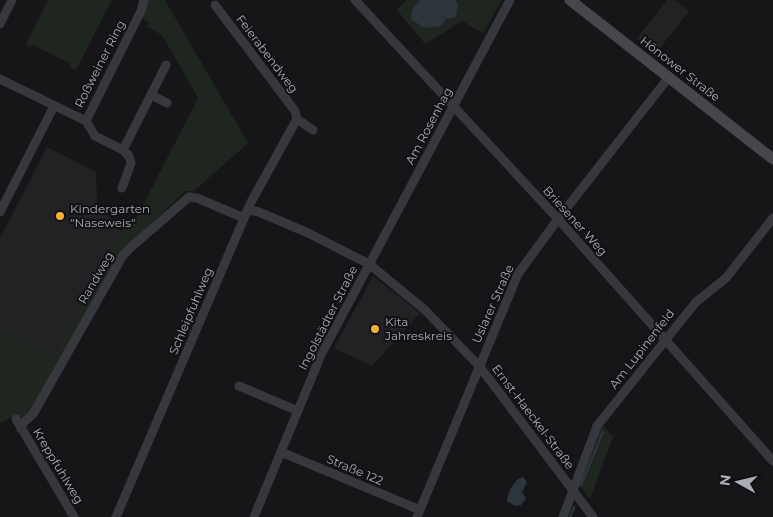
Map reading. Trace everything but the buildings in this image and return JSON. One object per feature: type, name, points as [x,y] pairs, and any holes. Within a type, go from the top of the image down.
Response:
[{"type":"main road","name":"Hönower Straße","points":[[570,0],[773,160]]},
{"type":"street","points":[[0,24],[12,0]]},
{"type":"street","name":"Roßweiner Ring","points":[[123,150],[95,136],[86,120],[137,19],[144,0]]},
{"type":"street","name":"Briesener Weg","points":[[354,0],[558,220],[773,461]]},
{"type":"street","name":"Am Rosenhag","points":[[369,264],[510,0]]},
{"type":"street","name":"Feierabendweg","points":[[215,6],[295,111],[297,119]]},
{"type":"street","points":[[122,188],[130,163],[129,156],[123,150],[166,65]]},
{"type":"street","name":"Uslarer Straße","points":[[418,514],[518,274],[669,78]]},
{"type":"street","points":[[0,79],[86,120]]},
{"type":"street","points":[[151,95],[167,103]]},
{"type":"street","points":[[0,212],[54,106]]},
{"type":"street","points":[[297,119],[314,130]]},
{"type":"street","name":"Schleipfuhlweg","points":[[116,517],[246,214],[266,171],[297,119]]},
{"type":"street","name":"Randweg","points":[[21,429],[23,423],[33,414],[122,257],[130,248],[189,197],[246,214]]},
{"type":"street","name":"Ernst-Haeckel-Straße","points":[[246,214],[259,212],[308,233],[369,264],[426,310],[480,367],[593,517]]},
{"type":"street","name":"Am Lupinenfeld","points":[[563,517],[597,426],[696,302],[726,278],[773,218]]},
{"type":"street","name":"Ingolstädter Straße","points":[[254,517],[321,355],[369,264]]},
{"type":"street","points":[[239,386],[298,410]]},
{"type":"street","points":[[16,419],[21,429]]},
{"type":"street","name":"Kreppfuhlweg","points":[[21,429],[74,517]]},
{"type":"street","name":"Straße 122","points":[[281,452],[418,514]]},
{"type":"shaded area","points":[[48,0],[112,0],[76,70],[70,67],[71,64],[33,45],[31,47],[26,44]]},
{"type":"shaded area","points":[[146,0],[165,0],[248,143],[194,191],[187,191],[181,195],[122,252],[31,412],[21,418],[17,414],[0,423],[0,328],[54,355],[121,231],[137,217],[198,98],[162,35],[147,27],[149,24],[142,18]]},
{"type":"shaded area","points":[[407,0],[502,0],[483,33],[462,21],[425,44],[397,10]]},
{"type":"shaded area","points":[[420,0],[454,0],[458,3],[456,17],[446,19],[441,26],[424,28],[411,19],[412,10]]},
{"type":"shaded area","points":[[667,0],[675,0],[689,11],[656,53],[637,38]]},
{"type":"shaded area","points":[[47,147],[96,172],[97,203],[121,231],[54,356],[0,328],[0,238]]},
{"type":"shaded area","name":"Kita Jahreskreis","points":[[373,276],[420,313],[372,366],[334,348]]},
{"type":"shaded area","points":[[603,425],[613,437],[590,499],[578,483],[597,431]]},
{"type":"shaded area","points":[[523,477],[527,482],[522,492],[526,498],[521,505],[515,506],[507,501],[508,494],[514,483]]},
{"type":"waterway","points":[[581,485],[603,432]]},
{"type":"waterway","points":[[570,517],[574,507]]},
{"type":"place","name":"Kindergarten \"Naseweis\"","points":[[60,216]]},
{"type":"place","name":"Kita Jahreskreis","points":[[375,329]]}]
